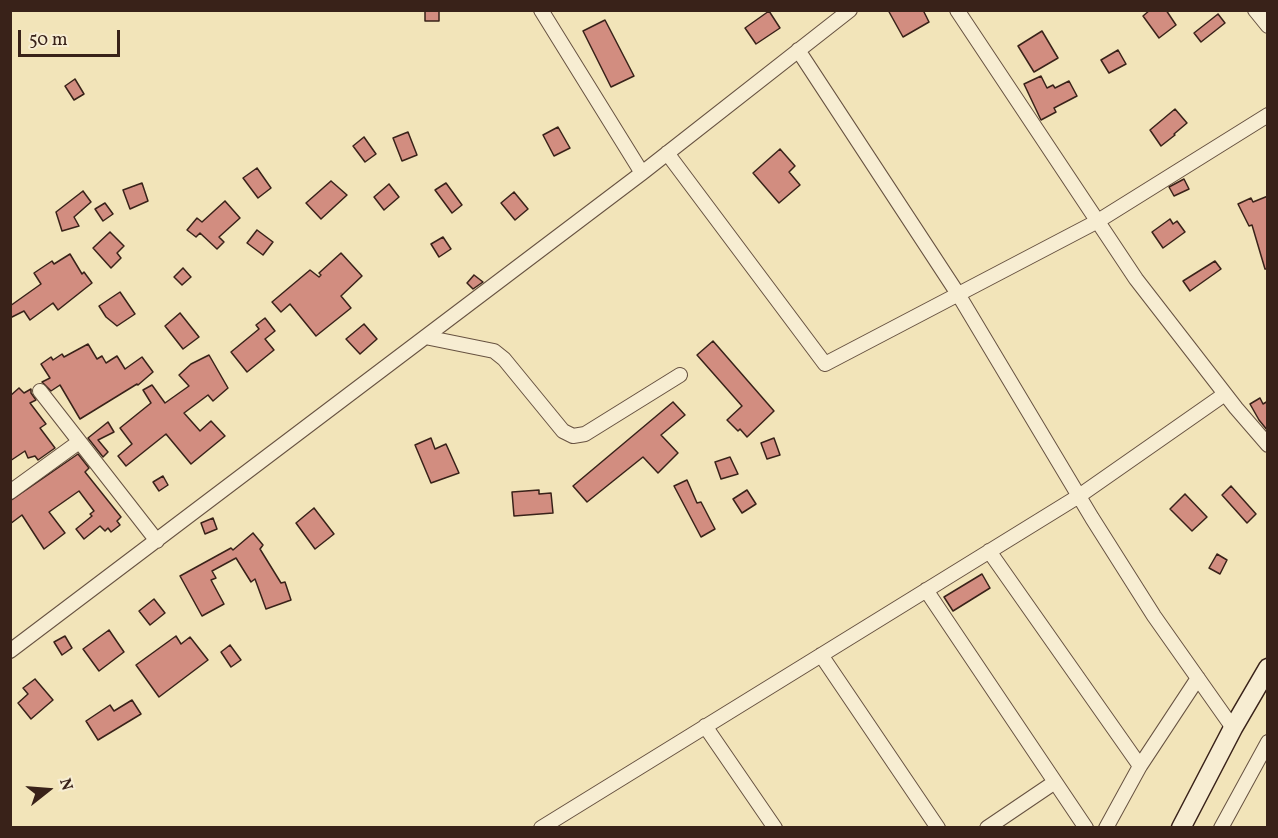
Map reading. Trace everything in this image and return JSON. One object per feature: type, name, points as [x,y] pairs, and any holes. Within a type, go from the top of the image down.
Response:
[{"type":"main road","points":[[1181,828],[1233,728],[1268,668]]},
{"type":"street","points":[[541,10],[642,172]]},
{"type":"street","points":[[11,649],[425,338],[850,10]]},
{"type":"street","points":[[957,10],[1136,279],[1225,394],[1268,445]]},
{"type":"street","points":[[1255,10],[1268,26]]},
{"type":"street","points":[[798,50],[958,294],[1154,616],[1233,728]]},
{"type":"street","points":[[667,153],[825,364],[1098,221],[1268,115]]},
{"type":"street","points":[[425,338],[494,351],[504,359],[563,431],[573,436],[585,434],[680,375]]},
{"type":"street","points":[[40,391],[157,541]]},
{"type":"street","points":[[541,828],[1079,496],[1225,394]]},
{"type":"street","points":[[10,492],[79,442]]},
{"type":"street","points":[[989,551],[1140,766]]},
{"type":"street","points":[[926,590],[1086,828]]},
{"type":"street","points":[[821,655],[938,828]]},
{"type":"street","points":[[1106,828],[1140,766],[1198,678]]},
{"type":"street","points":[[705,726],[775,828]]},
{"type":"street","points":[[1221,828],[1268,741]]},
{"type":"street","points":[[987,828],[1055,782]]},
{"type":"building","points":[[425,10],[439,10],[439,21],[425,21]]},
{"type":"building","points":[[888,10],[923,10],[929,22],[903,37]]},
{"type":"building","points":[[1150,10],[1166,10],[1176,25],[1159,38],[1143,16]]},
{"type":"building","points":[[769,11],[780,28],[756,44],[745,28]]},
{"type":"building","points":[[1218,14],[1225,23],[1201,42],[1194,33]]},
{"type":"building","points":[[605,20],[634,76],[611,87],[583,31]]},
{"type":"building","points":[[1042,31],[1058,58],[1034,72],[1018,46]]},
{"type":"building","points":[[1118,50],[1126,64],[1109,73],[1101,60]]},
{"type":"building","points":[[1041,76],[1047,88],[1053,85],[1055,88],[1069,81],[1077,96],[1054,108],[1056,112],[1041,120],[1024,84]]},
{"type":"building","points":[[75,79],[84,94],[74,100],[65,86]]},
{"type":"building","points":[[1175,109],[1187,123],[1161,146],[1150,130]]},
{"type":"building","points":[[558,127],[570,148],[554,156],[543,135]]},
{"type":"building","points":[[408,132],[417,155],[402,161],[393,138]]},
{"type":"building","points":[[364,137],[376,154],[365,162],[353,146]]},
{"type":"building","points":[[780,149],[795,166],[789,172],[800,185],[779,203],[753,173]]},
{"type":"building","points":[[257,168],[271,188],[258,198],[243,178]]},
{"type":"building","points":[[1184,179],[1189,189],[1174,196],[1169,187]]},
{"type":"building","points":[[331,181],[347,195],[321,219],[306,203]]},
{"type":"building","points":[[142,183],[148,201],[130,209],[123,190]]},
{"type":"building","points":[[446,183],[462,205],[452,213],[435,190]]},
{"type":"building","points":[[389,184],[399,197],[384,210],[374,197]]},
{"type":"building","points":[[83,191],[91,202],[74,217],[79,226],[62,231],[56,212]]},
{"type":"building","points":[[514,192],[528,209],[515,220],[501,203]]},
{"type":"building","points":[[1268,196],[1268,269],[1265,269],[1252,225],[1249,226],[1238,204],[1251,198],[1253,202]]},
{"type":"building","points":[[225,201],[240,218],[219,237],[224,242],[217,249],[200,233],[196,237],[187,230],[197,218],[202,222]]},
{"type":"building","points":[[105,203],[113,214],[103,221],[95,209]]},
{"type":"building","points":[[1170,219],[1173,224],[1177,221],[1185,232],[1163,248],[1152,232]]},
{"type":"building","points":[[257,230],[273,242],[263,255],[247,243]]},
{"type":"building","points":[[110,232],[124,246],[117,253],[121,258],[111,268],[93,248]]},
{"type":"building","points":[[443,237],[451,249],[439,257],[431,244]]},
{"type":"building","points":[[341,253],[362,276],[341,296],[351,308],[316,336],[290,304],[281,312],[272,302],[310,270],[319,277],[321,275],[319,273]]},
{"type":"building","points":[[70,254],[82,274],[84,272],[92,283],[58,310],[53,303],[30,320],[24,311],[10,318],[10,306],[41,284],[34,273],[52,261],[54,264]]},
{"type":"building","points":[[1215,261],[1221,269],[1190,291],[1183,281]]},
{"type":"building","points":[[183,268],[191,277],[182,285],[174,277]]},
{"type":"building","points":[[474,275],[483,282],[473,289],[467,283]]},
{"type":"building","points":[[120,292],[135,314],[117,326],[106,317],[99,306]]},
{"type":"building","points":[[180,313],[199,337],[183,349],[165,326]]},
{"type":"building","points":[[265,318],[275,331],[265,339],[274,350],[247,372],[231,352],[259,329],[256,325]]},
{"type":"building","points":[[364,324],[377,339],[360,354],[346,339]]},
{"type":"building","points":[[713,341],[774,411],[747,437],[727,420],[742,406],[697,355]]},
{"type":"building","points":[[88,344],[97,359],[102,356],[106,363],[117,356],[125,369],[142,357],[153,372],[138,385],[80,419],[60,385],[51,391],[42,382],[50,378],[41,364],[51,357],[53,360],[62,354],[64,357]]},
{"type":"building","points":[[209,355],[228,388],[213,401],[208,395],[184,413],[200,431],[211,421],[225,436],[191,464],[166,434],[126,466],[118,456],[132,444],[120,428],[151,403],[143,390],[152,385],[165,403],[189,386],[179,375],[191,364]]},
{"type":"building","points":[[19,388],[24,393],[31,389],[36,400],[30,403],[46,424],[40,428],[55,448],[38,460],[35,456],[28,458],[25,451],[10,461],[10,396]]},
{"type":"building","points":[[1260,398],[1263,404],[1268,401],[1268,431],[1250,404]]},
{"type":"building","points":[[673,402],[685,415],[661,435],[678,453],[658,473],[643,457],[587,502],[573,486]]},
{"type":"building","points":[[108,422],[114,432],[98,440],[108,452],[103,457],[88,438]]},
{"type":"building","points":[[431,438],[435,449],[446,444],[459,473],[431,483],[415,445]]},
{"type":"building","points":[[774,438],[780,455],[767,459],[761,443]]},
{"type":"building","points":[[78,454],[89,468],[85,472],[121,517],[117,521],[120,525],[111,532],[108,528],[105,531],[100,526],[84,539],[76,529],[92,516],[90,514],[94,511],[79,491],[49,512],[65,533],[44,549],[22,515],[10,524],[10,501]]},
{"type":"building","points":[[730,457],[738,474],[721,479],[715,462]]},
{"type":"building","points":[[163,476],[168,485],[159,491],[153,482]]},
{"type":"building","points":[[687,480],[697,503],[701,502],[715,529],[701,537],[674,486]]},
{"type":"building","points":[[1231,486],[1256,514],[1247,523],[1222,495]]},
{"type":"building","points":[[539,490],[539,494],[551,493],[553,513],[514,516],[512,492]]},
{"type":"building","points":[[747,490],[756,504],[742,513],[733,499]]},
{"type":"building","points":[[1185,494],[1207,517],[1192,531],[1170,509]]},
{"type":"building","points":[[314,508],[334,534],[315,549],[296,523]]},
{"type":"building","points":[[213,518],[217,529],[205,534],[201,523]]},
{"type":"building","points":[[253,533],[263,545],[260,549],[281,583],[285,582],[291,600],[266,609],[255,579],[251,582],[236,558],[212,571],[216,578],[211,580],[224,604],[202,616],[180,576],[231,548],[233,550]]},
{"type":"building","points":[[1217,554],[1227,560],[1220,574],[1209,568]]},
{"type":"building","points":[[982,574],[990,588],[953,611],[944,597]]},
{"type":"building","points":[[154,599],[165,613],[150,625],[139,611]]},
{"type":"building","points":[[109,630],[124,652],[99,671],[83,649]]},
{"type":"building","points":[[65,636],[72,648],[62,655],[54,642]]},
{"type":"building","points":[[176,636],[181,644],[190,637],[208,660],[159,697],[136,665]]},
{"type":"building","points":[[230,645],[241,660],[231,667],[221,652]]},
{"type":"building","points":[[35,679],[53,700],[31,719],[18,703],[28,694],[23,688]]},
{"type":"building","points":[[132,700],[141,714],[98,740],[86,721],[110,705],[114,711]]}]
